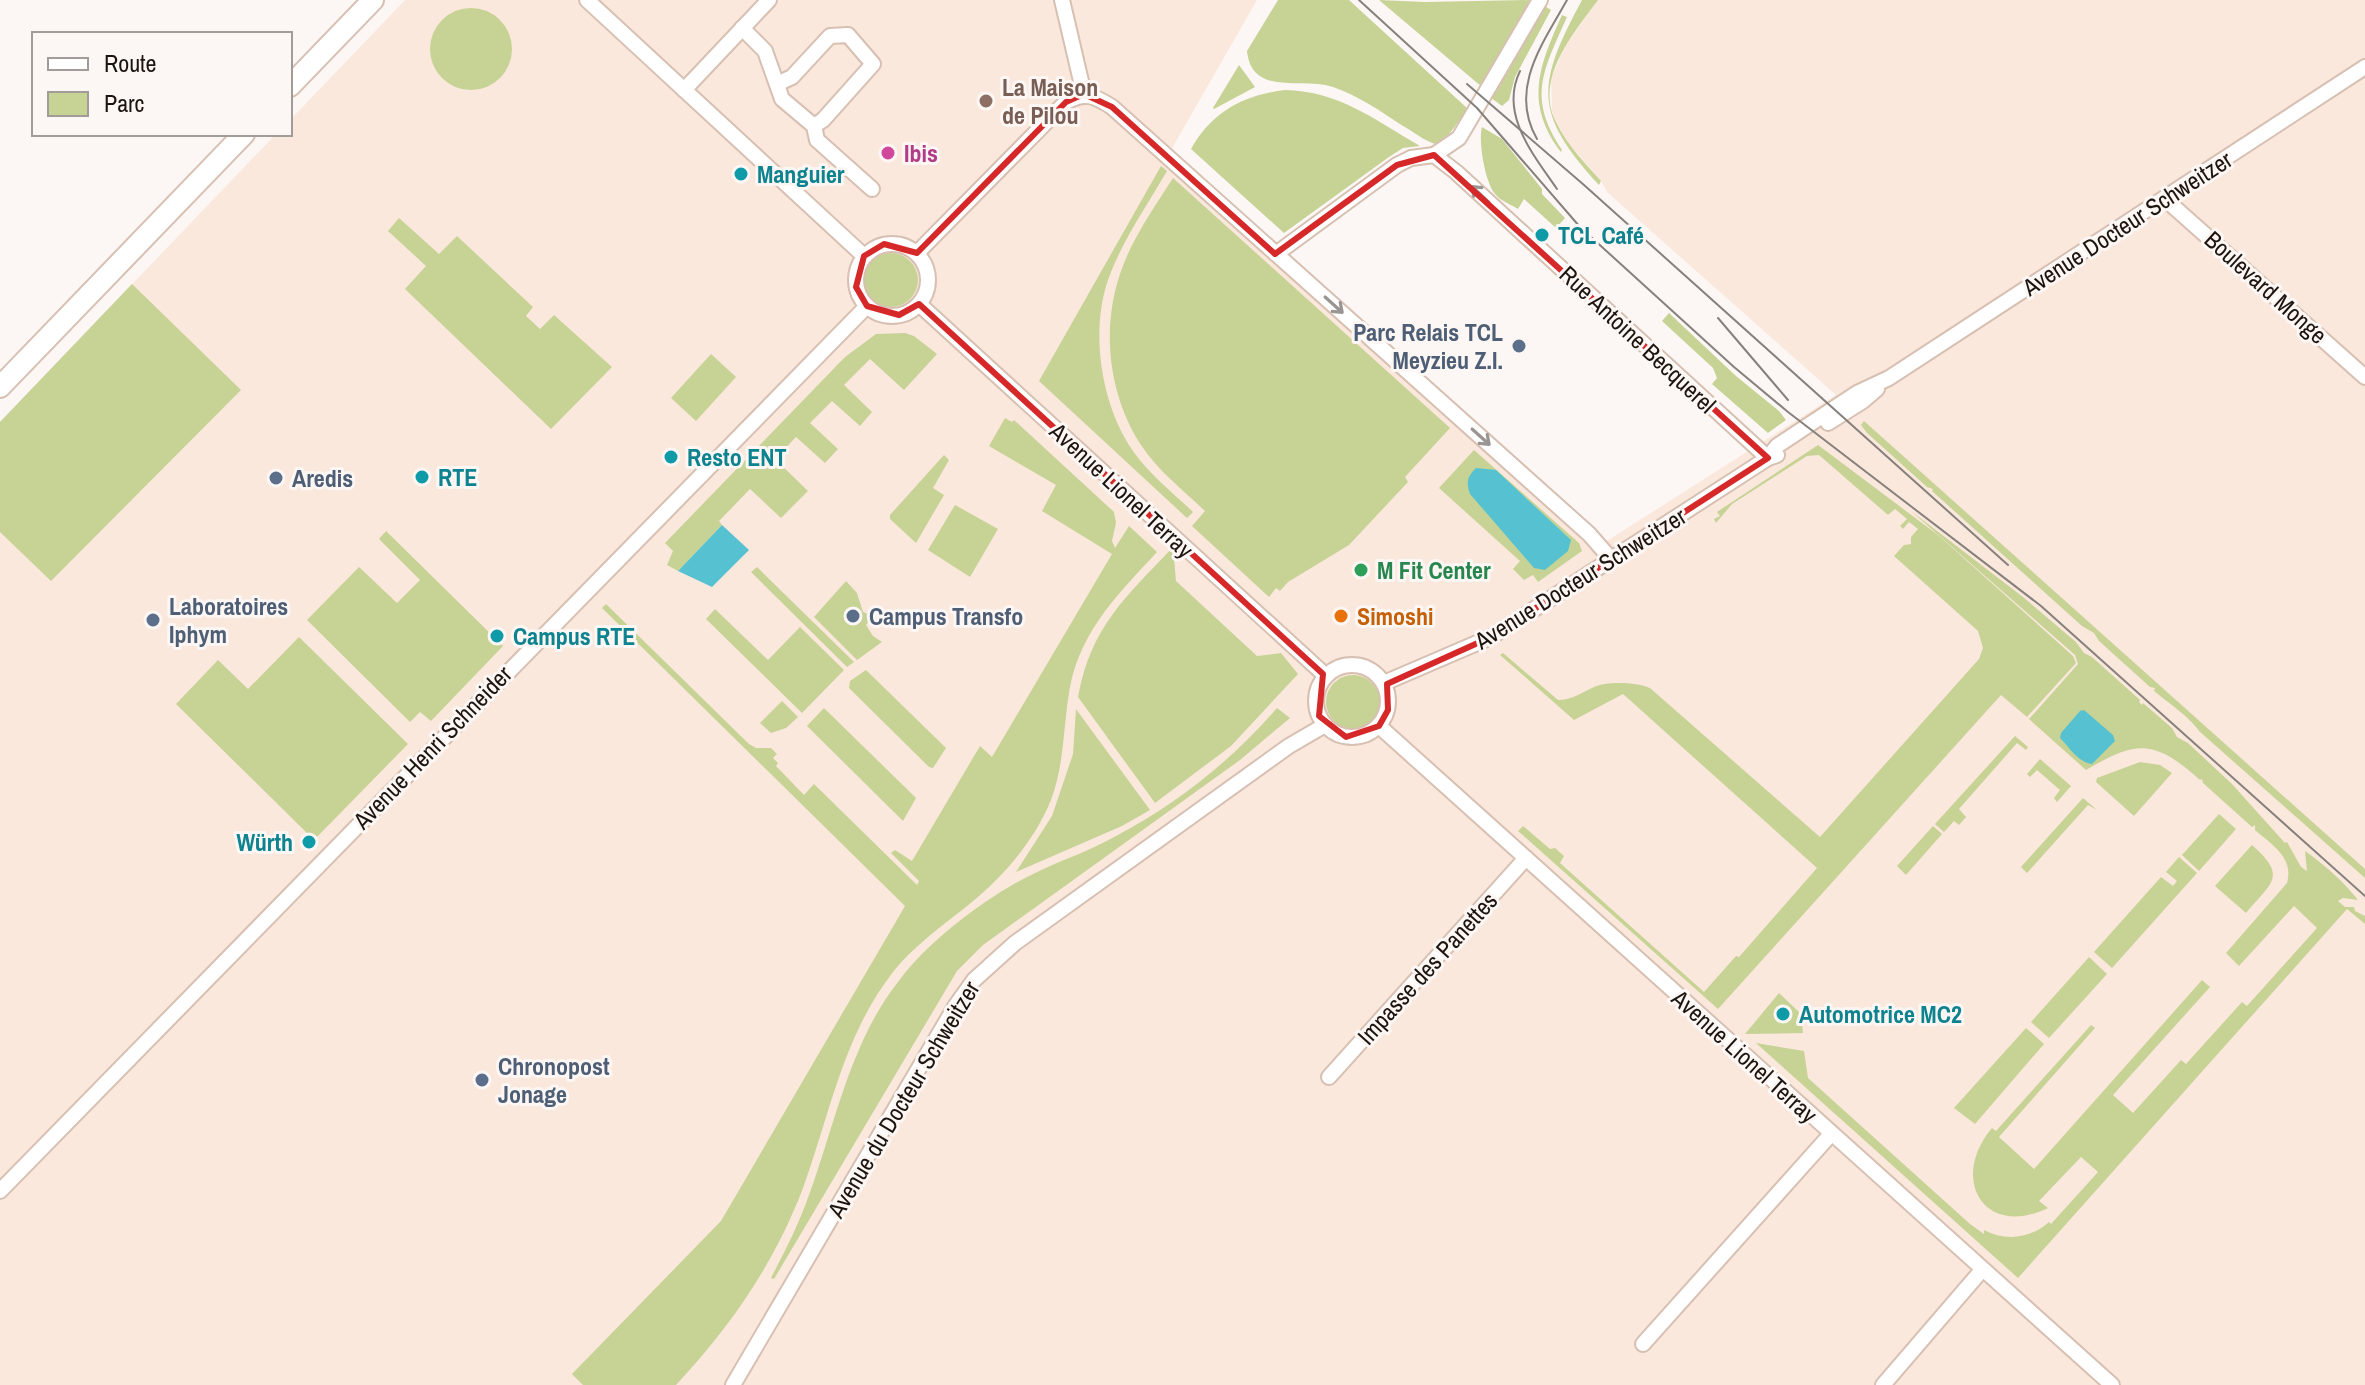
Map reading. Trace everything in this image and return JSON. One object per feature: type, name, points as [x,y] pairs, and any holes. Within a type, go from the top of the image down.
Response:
[{"type":"main road","points":[[292,84],[373,0]]},
{"type":"main road","points":[[0,387],[242,136]]},
{"type":"street","points":[[587,0],[864,256]]},
{"type":"street","points":[[684,90],[769,0]]},
{"type":"street","points":[[1062,0],[1084,94]]},
{"type":"street","points":[[1276,254],[1397,165],[1411,158],[1434,155],[1459,138],[1540,0]]},
{"type":"street","points":[[742,28],[765,51],[782,99],[814,126],[817,140],[872,189]]},
{"type":"street","points":[[777,84],[792,77],[830,36],[848,35],[873,64],[814,126]]},
{"type":"street","name":"Avenue Docteur Schweitzer","points":[[1384,683],[1491,637],[1768,458],[1783,453],[1863,401],[1889,378],[2365,67]]},
{"type":"street","points":[[917,253],[1066,102],[1084,94],[1095,96],[1112,107],[1589,534],[1611,559]]},
{"type":"street","name":"Rue Antoine Becquerel","points":[[1434,155],[1768,458]]},
{"type":"street","name":"Boulevard Monge","points":[[2165,199],[2365,377]]},
{"type":"street","points":[[884,244],[904,246],[917,253],[928,274],[925,295],[919,304],[910,312],[887,316],[867,306],[856,287],[858,266],[864,256],[884,244]]},
{"type":"street","name":"Avenue Lionel Terray","points":[[919,304],[1326,676]]},
{"type":"street","name":"Avenue Henri Schneider","points":[[0,1191],[867,306]]},
{"type":"street","points":[[1345,665],[1357,665],[1377,674],[1384,683],[1389,701],[1385,719],[1379,726],[1358,737],[1334,733],[1325,725],[1316,706],[1316,695],[1326,676],[1345,665]]},
{"type":"street","name":"Avenue du Docteur Schweitzer","points":[[733,1385],[956,1005],[974,980],[1015,943],[1289,746],[1325,725]]},
{"type":"street","name":"Avenue Lionel Terray","points":[[1379,726],[2112,1385]]},
{"type":"street","name":"Impasse des Panettes","points":[[1329,1077],[1526,858]]},
{"type":"street","points":[[1643,1344],[1831,1134]]},
{"type":"street","points":[[1883,1385],[1982,1270]]},
{"type":"highlighted area","points":[[1084,94],[1112,107],[1275,254],[1397,165],[1434,155],[1768,458],[1491,637],[1387,684],[1388,710],[1379,726],[1346,737],[1319,716],[1323,674],[919,304],[899,315],[867,306],[856,287],[864,256],[884,244],[917,253],[1066,102]]},
{"type":"shaded area","points":[[405,0],[1257,0],[1167,157],[1599,546],[1836,395],[1607,192],[1555,122],[1551,79],[1565,46],[1598,0],[2365,0],[2365,1385],[0,1385],[0,422],[274,136],[292,136],[292,118]]},
{"type":"green space","points":[[1278,0],[1349,0],[1468,109],[1444,141],[1435,144],[1342,90],[1320,84],[1268,80],[1258,75],[1247,51]]},
{"type":"green space","points":[[1379,0],[1425,2],[1532,0],[1482,87]]},
{"type":"green space","points":[[1582,0],[1598,0],[1560,57],[1550,89],[1551,105],[1560,130],[1601,181],[1599,185],[1562,137],[1552,117],[1548,97],[1556,54]]},
{"type":"green space","points":[[1545,6],[1551,10],[1515,77],[1509,100],[1502,106],[1490,97]]},
{"type":"green space","points":[[463,8],[479,8],[494,15],[505,26],[512,49],[509,65],[500,78],[479,90],[463,90],[448,83],[437,72],[430,57],[430,41],[437,26],[448,15]]},
{"type":"green space","points":[[1562,15],[1567,17],[1551,53],[1542,84],[1545,114],[1561,152],[1542,117],[1539,84],[1547,51]]},
{"type":"green space","points":[[1239,65],[1255,87],[1214,109],[1213,108]]},
{"type":"green space","points":[[1285,90],[1340,101],[1420,146],[1403,148],[1284,233],[1191,149],[1209,125],[1230,108],[1256,96]]},
{"type":"green space","points":[[1482,127],[1502,139],[1542,189],[1542,194],[1565,218],[1556,228],[1524,199],[1518,209],[1496,195],[1483,162]]},
{"type":"green space","points":[[1161,166],[1167,171],[1127,238],[1108,280],[1100,322],[1100,345],[1106,390],[1122,433],[1146,468],[1193,512],[1187,518],[1039,381]]},
{"type":"green space","points":[[1173,178],[1450,428],[1405,477],[1408,482],[1349,545],[1288,582],[1280,591],[1276,588],[1269,597],[1192,526],[1205,511],[1163,472],[1141,445],[1130,426],[1115,384],[1110,340],[1114,295],[1137,237]]},
{"type":"green space","points":[[399,218],[439,254],[457,236],[533,307],[526,316],[540,329],[554,315],[612,367],[551,429],[405,289],[426,266],[388,231]]},
{"type":"green space","points":[[891,253],[910,261],[918,280],[910,299],[891,307],[872,299],[864,280],[872,261]]},
{"type":"green space","points":[[132,284],[241,390],[51,581],[0,532],[0,422]]},
{"type":"green space","points":[[1669,313],[1786,420],[1768,433],[1712,384],[1717,378],[1713,368],[1662,321]]},
{"type":"green space","points":[[905,333],[914,336],[937,354],[904,390],[870,359],[844,385],[872,412],[860,426],[832,401],[810,423],[838,449],[825,463],[796,437],[775,459],[808,491],[781,518],[750,489],[719,521],[722,525],[678,571],[667,565],[673,551],[665,543],[845,357],[876,334]]},
{"type":"green space","points":[[711,354],[736,377],[696,421],[671,398]]},
{"type":"green space","points":[[1005,418],[1014,420],[1114,512],[1116,523],[1112,541],[1115,548],[1129,526],[1157,552],[1103,614],[1083,648],[1070,687],[1061,758],[1051,800],[1030,840],[1011,864],[979,896],[913,951],[893,972],[876,997],[839,1076],[803,1188],[779,1243],[749,1293],[715,1340],[676,1385],[583,1385],[572,1374],[721,1221],[905,906],[602,608],[606,604],[749,744],[756,748],[771,748],[777,754],[773,758],[778,763],[776,766],[804,795],[814,784],[917,885],[919,881],[891,853],[895,850],[912,861],[980,746],[992,757],[1112,554],[1042,511],[1056,485],[989,446]]},
{"type":"green space","points":[[1864,421],[2365,869],[2365,878],[1867,433],[1861,425]]},
{"type":"green space","points":[[1818,445],[1938,535],[2073,656],[2076,663],[2027,717],[2001,695],[1718,1009],[1518,831],[1523,826],[1550,849],[1555,848],[1564,856],[1560,863],[1704,992],[1817,868],[1623,694],[1574,720],[1500,655],[1503,653],[1558,700],[1606,684],[1630,683],[1650,688],[1820,837],[1979,659],[1983,648],[1978,631],[1894,556],[1904,545],[1911,544],[1911,537],[1918,529],[1909,522],[1903,529],[1900,526],[1907,519],[1895,509],[1888,515],[1819,455],[1807,456],[1732,504],[1716,523],[1714,519],[1720,516],[1717,512]]},
{"type":"green space","points":[[1474,450],[1579,543],[1582,551],[1538,582],[1533,575],[1524,580],[1513,569],[1520,561],[1439,488]]},
{"type":"green space","points":[[944,455],[949,460],[933,488],[944,495],[916,543],[890,519],[890,515]]},
{"type":"green space","points":[[955,505],[998,529],[970,577],[928,550]]},
{"type":"green space","points":[[1911,511],[2076,642],[2084,653],[2232,784],[2287,842],[2301,867],[2307,871],[2305,851],[2346,886],[2358,900],[2343,898],[2338,901],[2345,907],[2354,907],[2355,911],[2365,916],[2365,924],[2347,909],[2018,1278],[1756,1043],[1804,1051],[1808,1078],[1984,1234],[1984,1230],[2009,1237],[2026,1235],[2049,1222],[2051,1224],[2098,1172],[2081,1157],[2039,1201],[2048,1208],[2025,1216],[2006,1216],[1991,1210],[1980,1199],[1974,1184],[1974,1166],[1979,1147],[1992,1128],[1996,1131],[2091,1025],[2095,1028],[1999,1137],[2034,1169],[2202,980],[2210,987],[2113,1095],[2133,1113],[2181,1060],[2186,1064],[2242,1002],[2247,1006],[2317,928],[2294,906],[2239,966],[2226,953],[2287,883],[2287,866],[2280,852],[2255,830],[2255,825],[2252,827],[2202,779],[2171,757],[2146,748],[2133,749],[2086,770],[2029,719],[2078,664],[2075,655]]},
{"type":"green space","points":[[386,531],[503,646],[431,721],[420,712],[410,722],[307,620],[359,567],[397,603],[420,580],[379,539]]},
{"type":"green space","points":[[1173,547],[1176,581],[1257,656],[1281,653],[1298,674],[1231,746],[1155,803],[1078,697],[1084,672],[1101,632],[1126,598]]},
{"type":"green space","points":[[757,567],[854,662],[847,667],[751,572]]},
{"type":"green space","points":[[846,581],[857,593],[863,612],[872,616],[866,625],[873,636],[882,642],[857,660],[814,617]]},
{"type":"green space","points":[[715,609],[768,660],[800,627],[844,670],[802,713],[706,619]]},
{"type":"green space","points":[[299,637],[408,744],[314,840],[176,704],[218,660],[248,689]]},
{"type":"green space","points":[[866,670],[946,748],[933,768],[849,688],[850,681]]},
{"type":"green space","points":[[1353,675],[1372,683],[1380,702],[1372,721],[1353,729],[1334,721],[1326,702],[1334,683]]},
{"type":"green space","points":[[782,701],[798,717],[786,728],[771,733],[760,723]]},
{"type":"green space","points":[[824,708],[916,798],[903,821],[807,726]]},
{"type":"green space","points":[[1277,708],[1290,718],[1240,760],[983,945],[957,971],[774,1279],[771,1278],[805,1206],[846,1083],[869,1028],[884,1002],[914,963],[962,919],[998,894],[1033,874],[1106,841],[1182,795],[1241,746]]},
{"type":"green space","points":[[1076,709],[1150,810],[1122,826],[1016,872],[1052,816],[1073,754]]},
{"type":"green space","points":[[2015,736],[2028,747],[2026,750],[2017,743],[1959,809],[1966,817],[1959,825],[1954,821],[1944,832],[1935,824]]},
{"type":"green space","points":[[2040,759],[2071,786],[2057,802],[2054,798],[2060,790],[2037,770],[2030,777],[2027,774]]},
{"type":"green space","points":[[2140,762],[2160,765],[2172,773],[2134,816],[2096,782],[2097,778]]},
{"type":"green space","points":[[2083,798],[2097,810],[2088,805],[2027,873],[2021,867]]},
{"type":"green space","points":[[2219,814],[2236,829],[2199,871],[2182,855]]},
{"type":"green space","points":[[1933,826],[1942,834],[1906,875],[1897,866]]},
{"type":"green space","points":[[2252,845],[2273,872],[2269,886],[2246,913],[2215,886]]},
{"type":"green space","points":[[2179,857],[2197,873],[2112,968],[2094,952],[2161,877],[2173,886],[2177,881],[2166,872]]},
{"type":"green space","points":[[2089,957],[2107,974],[2049,1038],[2031,1022]]},
{"type":"green space","points":[[1779,993],[1801,1014],[1803,1033],[1745,1034]]},
{"type":"green space","points":[[2026,1028],[2044,1044],[1975,1124],[1954,1108]]},
{"type":"water","points":[[1476,468],[1496,470],[1571,540],[1568,551],[1545,570],[1534,568],[1470,494],[1468,480]]},
{"type":"water","points":[[722,525],[749,550],[712,587],[678,571]]},
{"type":"water","points":[[2084,710],[2113,735],[2115,741],[2092,764],[2078,757],[2060,738],[2061,733]]},
{"type":"tram line","points":[[1359,0],[1477,108],[1580,227],[1734,367],[2041,606],[2365,896]]},
{"type":"tram line","points":[[1537,139],[1529,120],[1527,84],[1539,50],[1567,0]]},
{"type":"tram line","points":[[1520,71],[1515,87],[1516,118],[1529,148],[1557,189]]},
{"type":"tram line","points":[[1467,84],[2008,565]]},
{"type":"tram line","points":[[1718,318],[1788,400]]},
{"type":"place","name":"La Maison de Pilou","points":[[986,101]]},
{"type":"place","name":"Ibis","points":[[888,153]]},
{"type":"place","name":"Manguier","points":[[741,174]]},
{"type":"place","name":"TCL Café","points":[[1542,235]]},
{"type":"place","name":"Parc Relais TCL Meyzieu Z.I.","points":[[1519,346]]},
{"type":"place","name":"Resto ENT","points":[[671,457]]},
{"type":"place","name":"RTE","points":[[422,477]]},
{"type":"place","name":"Aredis","points":[[276,478]]},
{"type":"place","name":"M Fit Center","points":[[1361,570]]},
{"type":"place","name":"Campus Transfo","points":[[853,616]]},
{"type":"place","name":"Simoshi","points":[[1341,616]]},
{"type":"place","name":"Laboratoires Iphym","points":[[153,620]]},
{"type":"place","name":"Campus RTE","points":[[497,636]]},
{"type":"place","name":"Würth","points":[[309,842]]},
{"type":"place","name":"Automotrice MC2","points":[[1783,1014]]},
{"type":"place","name":"Chronopost Jonage","points":[[482,1080]]}]
